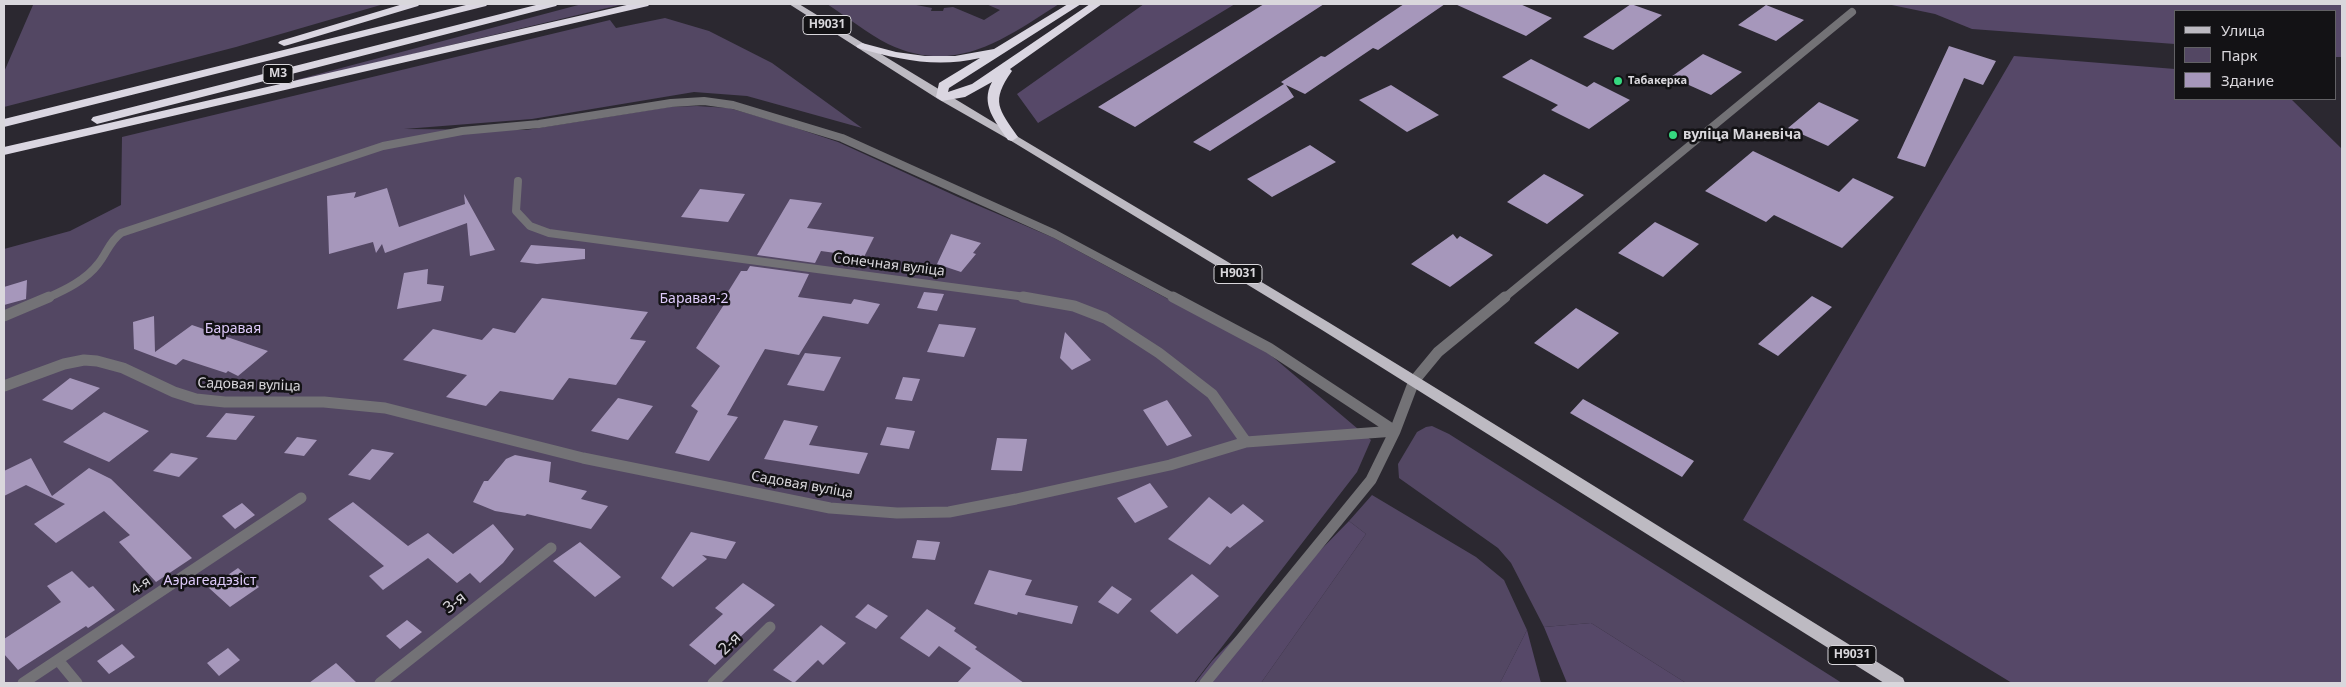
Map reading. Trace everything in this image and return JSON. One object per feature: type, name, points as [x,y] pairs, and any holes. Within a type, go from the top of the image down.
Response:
[{"type":"highway","points":[[106,97],[414,4]]},
{"type":"highway","name":"М3","points":[[4,123],[482,4]]},
{"type":"highway","name":"М3","points":[[4,144],[552,4]]},
{"type":"highway","points":[[4,151],[494,40],[644,4]]},
{"type":"highway","points":[[1075,4],[943,86],[942,97],[962,94],[969,90],[1097,4]]},
{"type":"highway","points":[[862,46],[914,60],[933,62],[951,61],[1003,48]]},
{"type":"highway","points":[[1012,137],[991,99],[992,90],[1021,55]]},
{"type":"main road","name":"Н9031","points":[[793,4],[942,97],[1012,137],[1414,381],[1898,683]]},
{"type":"street","points":[[1205,683],[1371,480],[1395,431],[1414,381],[1438,352],[1852,12]]},
{"type":"street","points":[[4,316],[81,279],[101,260],[110,239],[121,233],[383,146],[462,131],[539,124],[671,103],[704,101],[733,105],[842,138],[1055,234],[1269,348],[1395,431]]},
{"type":"street","name":"Сонечная вуліца","points":[[518,181],[516,211],[530,226],[549,233],[1041,298],[1074,306],[1105,318],[1159,353],[1212,394],[1246,442]]},
{"type":"street","name":"Садовая вуліца","points":[[4,386],[84,360],[116,366],[189,398],[220,402],[355,403],[384,408],[602,462],[830,508],[897,513],[949,512],[1016,499],[1170,465],[1246,442],[1395,431]]},
{"type":"street","name":"4-я","points":[[23,683],[301,498]]},
{"type":"street","name":"3-я","points":[[380,683],[551,548]]},
{"type":"street","name":"2-я","points":[[713,683],[770,627]]},
{"type":"street","points":[[58,660],[77,683]]},
{"type":"green space","points":[[384,4],[236,47],[4,107],[4,72],[33,5]]},
{"type":"green space","points":[[582,4],[624,4],[295,82],[296,80]]},
{"type":"green space","points":[[827,4],[911,4],[932,8],[931,11],[943,11],[944,8],[953,7],[984,20],[1000,10],[986,4],[1059,4],[1019,30],[978,49],[957,55],[936,56],[913,53],[888,44]]},
{"type":"green space","points":[[665,18],[709,31],[772,63],[862,128],[747,96],[694,92],[532,119],[404,129],[526,130],[669,107],[697,106],[729,108],[781,123],[838,142],[958,197],[1054,238],[1267,352],[1371,440],[1357,472],[1194,683],[4,683],[4,249],[70,231],[121,205],[122,137],[610,20],[616,28]]},
{"type":"green space","points":[[1432,426],[1449,434],[1842,683],[1686,683],[1591,623],[1544,627],[1511,563],[1498,548],[1399,478],[1398,464],[1417,432]]},
{"type":"green space","points":[[1372,495],[1476,557],[1504,580],[1527,630],[1500,683],[1261,683],[1366,534],[1349,521]]},
{"type":"shaded area","points":[[1144,4],[1235,4],[1038,123],[1017,94]]},
{"type":"shaded area","points":[[1887,4],[2342,4],[2342,57],[2336,57],[2336,10],[2174,10],[2174,44],[1972,29],[1935,14]]},
{"type":"shaded area","points":[[2014,56],[2174,69],[2174,100],[2292,100],[2342,149],[2342,683],[2012,683],[1743,520]]},
{"type":"shaded area","points":[[1349,521],[1366,534],[1261,683],[1195,683],[1212,661]]},
{"type":"shaded area","points":[[1591,623],[1686,683],[1567,683],[1544,627]]},
{"type":"shaded area","points":[[1527,630],[1541,683],[1500,683]]},
{"type":"building","points":[[1264,4],[1324,4],[1135,127],[1098,107]]},
{"type":"building","points":[[1404,4],[1445,4],[1378,50],[1373,48],[1305,94],[1286,85],[1294,97],[1210,151],[1193,142],[1284,84],[1281,82],[1321,56],[1325,57]]},
{"type":"building","points":[[1455,4],[1520,4],[1552,18],[1526,36]]},
{"type":"building","points":[[1631,4],[1662,15],[1613,50],[1583,37]]},
{"type":"building","points":[[1766,5],[1804,20],[1776,41],[1738,25]]},
{"type":"building","points":[[1949,46],[1996,61],[1983,85],[1964,78],[1925,167],[1897,158]]},
{"type":"building","points":[[1703,54],[1742,72],[1711,95],[1671,77]]},
{"type":"building","points":[[1531,59],[1587,87],[1594,82],[1630,100],[1589,129],[1551,110],[1558,105],[1502,77]]},
{"type":"building","points":[[1391,85],[1439,115],[1407,132],[1359,100]]},
{"type":"building","points":[[1819,102],[1859,120],[1828,146],[1788,128]]},
{"type":"building","points":[[1310,145],[1336,162],[1272,197],[1247,179]]},
{"type":"building","points":[[1753,151],[1839,192],[1853,178],[1894,197],[1842,248],[1774,215],[1766,222],[1705,191]]},
{"type":"building","points":[[1544,174],[1584,195],[1547,224],[1507,202]]},
{"type":"building","points":[[387,188],[399,227],[465,204],[464,194],[495,250],[470,256],[467,223],[385,253],[382,244],[376,253],[373,242],[329,254],[327,196],[356,192],[354,198]]},
{"type":"building","points":[[700,189],[745,194],[728,222],[681,217]]},
{"type":"building","points":[[790,199],[822,203],[807,228],[874,237],[864,257],[821,251],[815,263],[757,255]]},
{"type":"building","points":[[1655,222],[1699,244],[1663,277],[1618,253]]},
{"type":"building","points":[[951,234],[981,243],[973,253],[976,254],[961,272],[937,264]]},
{"type":"building","points":[[1453,234],[1457,239],[1460,236],[1493,255],[1450,287],[1411,264]]},
{"type":"building","points":[[531,245],[585,249],[585,259],[537,264],[520,262]]},
{"type":"building","points":[[750,266],[809,274],[798,297],[851,304],[854,299],[880,304],[868,324],[823,316],[799,355],[765,349],[727,415],[738,417],[709,461],[675,453],[698,411],[691,406],[720,366],[696,348],[725,303],[721,303],[741,271],[747,271]]},
{"type":"building","points":[[428,269],[427,284],[444,286],[441,301],[397,309],[404,273]]},
{"type":"building","points":[[27,280],[26,299],[4,305],[4,287]]},
{"type":"building","points":[[924,292],[944,294],[937,311],[917,308]]},
{"type":"building","points":[[1812,296],[1832,307],[1778,356],[1758,344]]},
{"type":"building","points":[[542,298],[648,312],[630,339],[646,341],[616,385],[569,378],[553,400],[500,391],[486,406],[446,397],[467,375],[403,360],[433,329],[482,340],[493,328],[515,333]]},
{"type":"building","points":[[1576,308],[1619,333],[1578,369],[1534,343]]},
{"type":"building","points":[[154,316],[155,352],[192,325],[268,351],[238,376],[228,371],[226,373],[183,359],[176,365],[134,349],[133,322]]},
{"type":"building","points":[[939,324],[976,328],[964,357],[927,352]]},
{"type":"building","points":[[1065,332],[1091,360],[1072,370],[1060,358]]},
{"type":"building","points":[[805,353],[841,357],[824,391],[787,385]]},
{"type":"building","points":[[903,377],[920,379],[912,401],[895,399]]},
{"type":"building","points":[[70,378],[100,388],[72,410],[42,400]]},
{"type":"building","points":[[618,398],[653,406],[628,440],[591,431]]},
{"type":"building","points":[[1583,399],[1694,461],[1682,477],[1570,413]]},
{"type":"building","points":[[1167,400],[1192,436],[1167,446],[1143,410]]},
{"type":"building","points":[[104,412],[149,431],[109,462],[63,442]]},
{"type":"building","points":[[226,413],[255,416],[236,440],[206,437]]},
{"type":"building","points":[[784,420],[818,426],[809,445],[868,453],[859,474],[764,459]]},
{"type":"building","points":[[887,427],[915,431],[909,449],[880,445]]},
{"type":"building","points":[[297,437],[317,440],[304,456],[284,453]]},
{"type":"building","points":[[997,438],[1027,439],[1022,471],[991,470]]},
{"type":"building","points":[[372,449],[394,453],[370,480],[348,475]]},
{"type":"building","points":[[171,453],[198,458],[179,477],[153,471]]},
{"type":"building","points":[[515,455],[551,462],[549,482],[587,491],[581,499],[608,506],[591,529],[527,514],[525,516],[495,511],[473,502],[484,481],[488,481],[506,459]]},
{"type":"building","points":[[31,458],[52,496],[89,468],[111,479],[192,558],[156,582],[119,542],[130,535],[104,511],[56,543],[34,524],[65,504],[26,485],[4,496],[4,471]]},
{"type":"building","points":[[1150,483],[1168,507],[1135,523],[1117,498]]},
{"type":"building","points":[[1209,497],[1231,514],[1243,504],[1264,521],[1230,548],[1227,546],[1210,565],[1168,539]]},
{"type":"building","points":[[353,502],[408,546],[428,533],[453,554],[493,524],[514,549],[503,563],[480,583],[470,573],[457,583],[428,558],[383,590],[369,576],[384,566],[328,519]]},
{"type":"building","points":[[242,503],[255,515],[235,529],[222,516]]},
{"type":"building","points":[[691,532],[736,542],[726,559],[702,555],[707,559],[673,587],[661,578]]},
{"type":"building","points":[[917,540],[940,542],[935,560],[912,558]]},
{"type":"building","points":[[580,542],[621,577],[595,597],[553,561]]},
{"type":"building","points":[[238,568],[259,587],[230,607],[209,588]]},
{"type":"building","points":[[989,570],[1032,580],[1025,595],[1078,606],[1072,624],[1018,612],[1017,615],[974,604]]},
{"type":"building","points":[[72,571],[89,588],[93,586],[115,610],[88,628],[86,626],[18,670],[4,654],[4,639],[61,602],[47,586]]},
{"type":"building","points":[[1192,574],[1219,596],[1177,634],[1150,611]]},
{"type":"building","points":[[743,583],[775,605],[738,639],[740,641],[715,665],[689,645],[723,614],[715,608]]},
{"type":"building","points":[[1112,586],[1132,599],[1118,614],[1098,602]]},
{"type":"building","points":[[868,604],[888,616],[876,629],[855,617]]},
{"type":"building","points":[[927,609],[956,628],[954,631],[977,647],[975,649],[1024,683],[957,683],[971,668],[939,646],[929,657],[900,638]]},
{"type":"building","points":[[407,620],[422,632],[400,649],[386,636]]},
{"type":"building","points":[[821,625],[846,643],[823,665],[818,660],[794,683],[773,670]]},
{"type":"building","points":[[122,644],[135,657],[109,674],[97,661]]},
{"type":"building","points":[[228,648],[240,660],[219,676],[207,663]]},
{"type":"building","points":[[336,663],[357,683],[309,683]]},
{"type":"place","name":"Табакерка","points":[[1618,81]]},
{"type":"place","name":"вуліца Маневіча","points":[[1673,135]]},
{"type":"park label","name":"Баравая-2","points":[[694,299]]},
{"type":"park label","name":"Баравая","points":[[233,329]]},
{"type":"park label","name":"Аэрагеадэзіст","points":[[210,581]]}]
